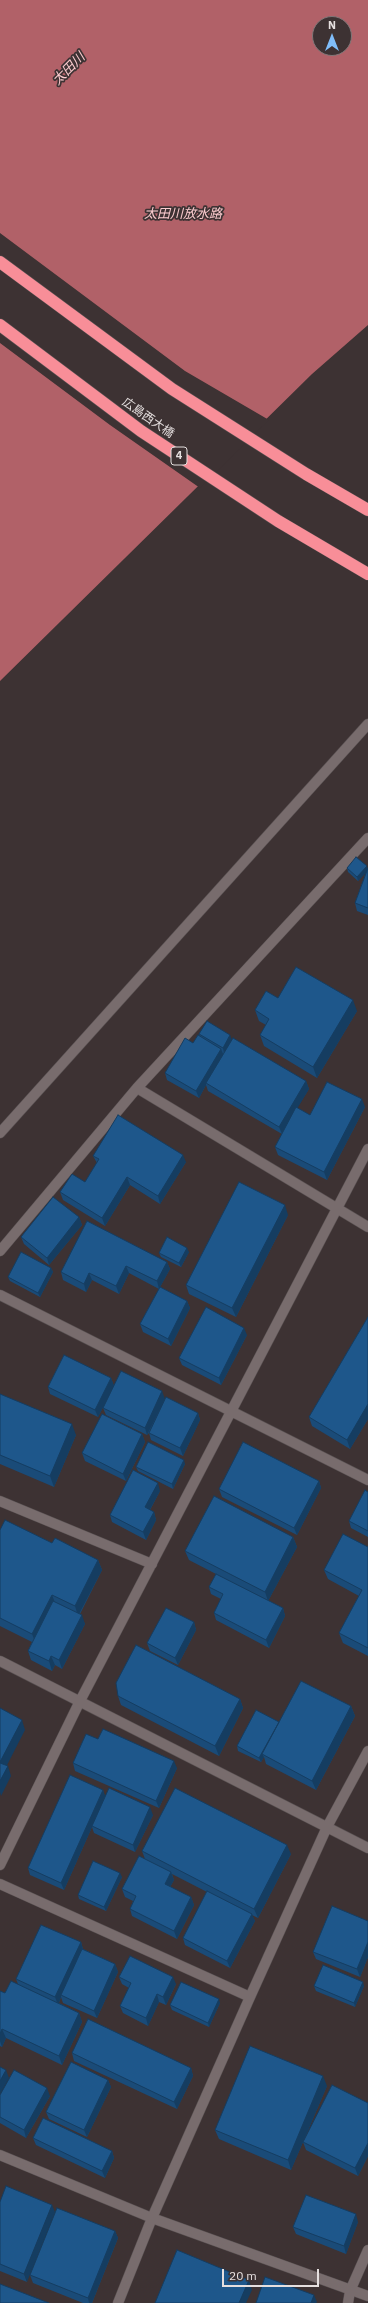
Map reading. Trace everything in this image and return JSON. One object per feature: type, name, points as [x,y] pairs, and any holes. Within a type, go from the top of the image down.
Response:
[{"type":"highway","points":[[0,262],[172,389],[306,474],[368,510]]},
{"type":"highway","name":"広島西大橋","points":[[0,325],[141,431],[278,521],[368,574]]},
{"type":"street","points":[[0,1133],[368,724]]},
{"type":"street","points":[[0,1251],[137,1088],[366,842]]},
{"type":"street","points":[[137,1088],[368,1227]]},
{"type":"street","points":[[0,1865],[80,1701],[368,1149]]},
{"type":"street","points":[[0,1295],[368,1480]]},
{"type":"street","points":[[0,1501],[152,1564]]},
{"type":"street","points":[[0,1660],[368,1848]]},
{"type":"street","points":[[118,2303],[152,2218],[250,1997],[327,1828],[368,1751]]},
{"type":"street","points":[[0,1884],[250,1997]]},
{"type":"street","points":[[0,2155],[152,2218],[350,2291],[368,2296]]},
{"type":"street","points":[[348,2303],[350,2291],[368,2250]]},
{"type":"water","name":"太田川放水路","points":[[0,0],[368,0],[368,325],[312,374],[0,681]]},
{"type":"pier","points":[[0,233],[185,371],[269,420],[200,488],[110,425],[0,343]]},
{"type":"building","points":[[356,857],[367,866],[357,877],[347,868]]},
{"type":"building","points":[[368,868],[368,908],[355,903]]},
{"type":"building","points":[[296,967],[353,1000],[313,1067],[260,1035],[269,1019],[255,1010],[266,991],[278,998]]},
{"type":"building","points":[[207,1021],[230,1035],[223,1048],[199,1034]]},
{"type":"building","points":[[198,1035],[221,1049],[196,1091],[165,1073],[185,1038],[193,1043]]},
{"type":"building","points":[[233,1038],[306,1081],[279,1127],[206,1083]]},
{"type":"building","points":[[327,1082],[362,1099],[324,1172],[275,1147],[296,1107],[310,1115]]},
{"type":"building","points":[[118,1115],[183,1155],[158,1196],[127,1177],[102,1218],[60,1192],[72,1174],[85,1182],[99,1159],[93,1156]]},
{"type":"building","points":[[239,1182],[285,1205],[232,1308],[186,1285]]},
{"type":"building","points":[[53,1197],[79,1217],[47,1258],[21,1237]]},
{"type":"building","points":[[87,1221],[167,1262],[157,1281],[126,1266],[116,1286],[89,1273],[84,1284],[61,1272]]},
{"type":"building","points":[[167,1237],[187,1248],[179,1263],[159,1253]]},
{"type":"building","points":[[21,1252],[51,1268],[38,1293],[8,1277]]},
{"type":"building","points":[[160,1287],[187,1301],[168,1339],[140,1324]]},
{"type":"building","points":[[206,1307],[244,1328],[219,1378],[179,1358]]},
{"type":"building","points":[[368,1317],[368,1404],[347,1440],[309,1417]]},
{"type":"building","points":[[64,1355],[111,1378],[95,1410],[48,1387]]},
{"type":"building","points":[[121,1371],[162,1391],[145,1428],[103,1408]]},
{"type":"building","points":[[0,1394],[72,1424],[50,1476],[0,1455]]},
{"type":"building","points":[[166,1397],[198,1413],[180,1448],[149,1433]]},
{"type":"building","points":[[102,1414],[142,1434],[123,1474],[82,1453]]},
{"type":"building","points":[[148,1442],[184,1460],[172,1484],[136,1467]]},
{"type":"building","points":[[243,1442],[319,1481],[294,1528],[219,1489]]},
{"type":"building","points":[[133,1470],[158,1483],[145,1507],[154,1512],[143,1532],[110,1515]]},
{"type":"building","points":[[365,1490],[368,1492],[368,1531],[349,1521]]},
{"type":"building","points":[[214,1496],[293,1537],[265,1592],[185,1551]]},
{"type":"building","points":[[5,1520],[52,1543],[55,1538],[98,1560],[75,1606],[52,1595],[32,1634],[0,1618],[0,1530]]},
{"type":"building","points":[[343,1534],[368,1547],[368,1648],[339,1633],[362,1590],[324,1570]]},
{"type":"building","points":[[216,1574],[283,1608],[266,1640],[214,1613],[223,1594],[209,1587]]},
{"type":"building","points":[[53,1601],[82,1615],[59,1660],[51,1656],[49,1661],[28,1651]]},
{"type":"building","points":[[166,1608],[194,1622],[175,1658],[147,1643]]},
{"type":"building","points":[[136,1645],[240,1699],[215,1746],[118,1696],[116,1683]]},
{"type":"building","points":[[301,1681],[351,1706],[312,1781],[262,1754]]},
{"type":"building","points":[[0,1708],[22,1720],[0,1762]]},
{"type":"building","points":[[256,1710],[279,1722],[259,1758],[237,1746]]},
{"type":"building","points":[[103,1729],[174,1761],[156,1801],[73,1763],[86,1734],[98,1739]]},
{"type":"building","points":[[0,1763],[8,1766],[0,1781]]},
{"type":"building","points":[[70,1775],[103,1790],[61,1883],[28,1868]]},
{"type":"building","points":[[109,1788],[150,1807],[133,1845],[92,1826]]},
{"type":"building","points":[[175,1788],[287,1845],[254,1909],[142,1851]]},
{"type":"building","points":[[139,1856],[171,1872],[165,1884],[191,1897],[174,1931],[130,1909],[136,1896],[122,1889]]},
{"type":"building","points":[[93,1861],[120,1873],[104,1907],[78,1895]]},
{"type":"building","points":[[207,1891],[252,1914],[227,1961],[183,1938]]},
{"type":"building","points":[[332,1906],[368,1921],[368,1942],[357,1969],[313,1952]]},
{"type":"building","points":[[41,1925],[81,1942],[55,1997],[16,1979]]},
{"type":"building","points":[[82,1949],[115,1964],[94,2011],[61,1995]]},
{"type":"building","points":[[130,1956],[173,1977],[163,1997],[157,1994],[146,2018],[120,2006],[131,1983],[119,1977]]},
{"type":"building","points":[[323,1965],[363,1982],[354,2003],[314,1986]]},
{"type":"building","points":[[11,1981],[79,2013],[59,2056],[2,2029],[0,2034],[0,1991],[5,1993]]},
{"type":"building","points":[[181,1982],[219,1999],[208,2023],[170,2005]]},
{"type":"building","points":[[88,2019],[191,2068],[174,2102],[72,2053]]},
{"type":"building","points":[[250,2046],[323,2076],[288,2160],[215,2130]]},
{"type":"building","points":[[71,2062],[108,2080],[84,2130],[46,2112]]},
{"type":"building","points":[[0,2067],[6,2070],[0,2081]]},
{"type":"building","points":[[14,2070],[47,2088],[24,2130],[0,2117],[0,2095]]},
{"type":"building","points":[[332,2085],[368,2103],[368,2143],[355,2168],[303,2142]]},
{"type":"building","points":[[43,2118],[112,2151],[102,2171],[33,2138]]},
{"type":"building","points":[[6,2186],[52,2205],[24,2274],[0,2264],[0,2202]]},
{"type":"building","points":[[306,2195],[356,2214],[344,2246],[293,2227]]},
{"type":"building","points":[[57,2208],[115,2231],[88,2298],[30,2275]]},
{"type":"building","points":[[177,2250],[249,2280],[239,2303],[155,2303]]},
{"type":"building","points":[[265,2277],[314,2295],[311,2303],[256,2303]]},
{"type":"building","points":[[0,2284],[49,2303],[0,2303]]},
{"type":"water label","name":"太田川","points":[[69,69]]}]
